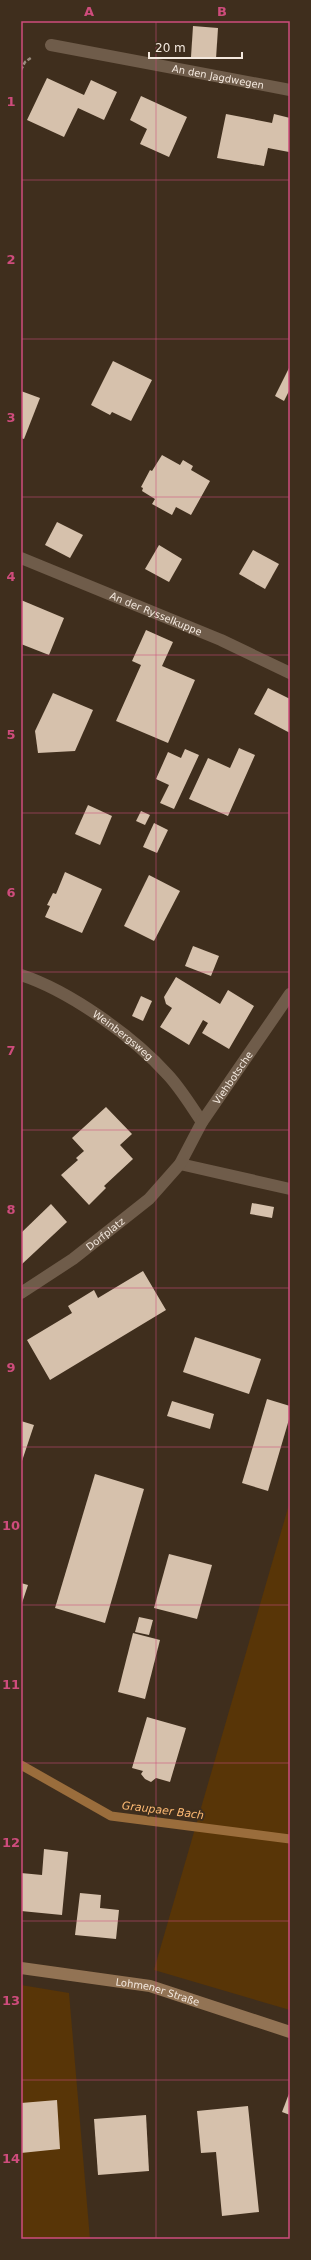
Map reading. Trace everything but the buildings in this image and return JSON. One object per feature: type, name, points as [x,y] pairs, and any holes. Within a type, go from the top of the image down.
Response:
[{"type":"main road","name":"Lohmener Straße","points":[[21,1968],[150,1986],[290,2032]]},
{"type":"street","name":"An den Jagdwegen","points":[[51,45],[290,90]]},
{"type":"street","name":"An der Rysselkuppe","points":[[21,558],[221,640],[290,673]]},
{"type":"street","name":"Weinbergsweg","points":[[21,975],[42,982],[118,1030],[168,1075],[202,1122]]},
{"type":"street","name":"Viehbotsche","points":[[180,1164],[202,1122],[290,994]]},
{"type":"street","points":[[180,1164],[290,1189]]},
{"type":"street","name":"Dorfplatz","points":[[21,1293],[72,1259],[149,1199],[180,1164]]},
{"type":"shaded area","points":[[290,1501],[290,2010],[154,1970]]},
{"type":"shaded area","points":[[21,1985],[69,1993],[90,2239],[21,2239]]},
{"type":"waterway","name":"Graupaer Bach","points":[[21,1765],[111,1816],[290,1839]]}]
